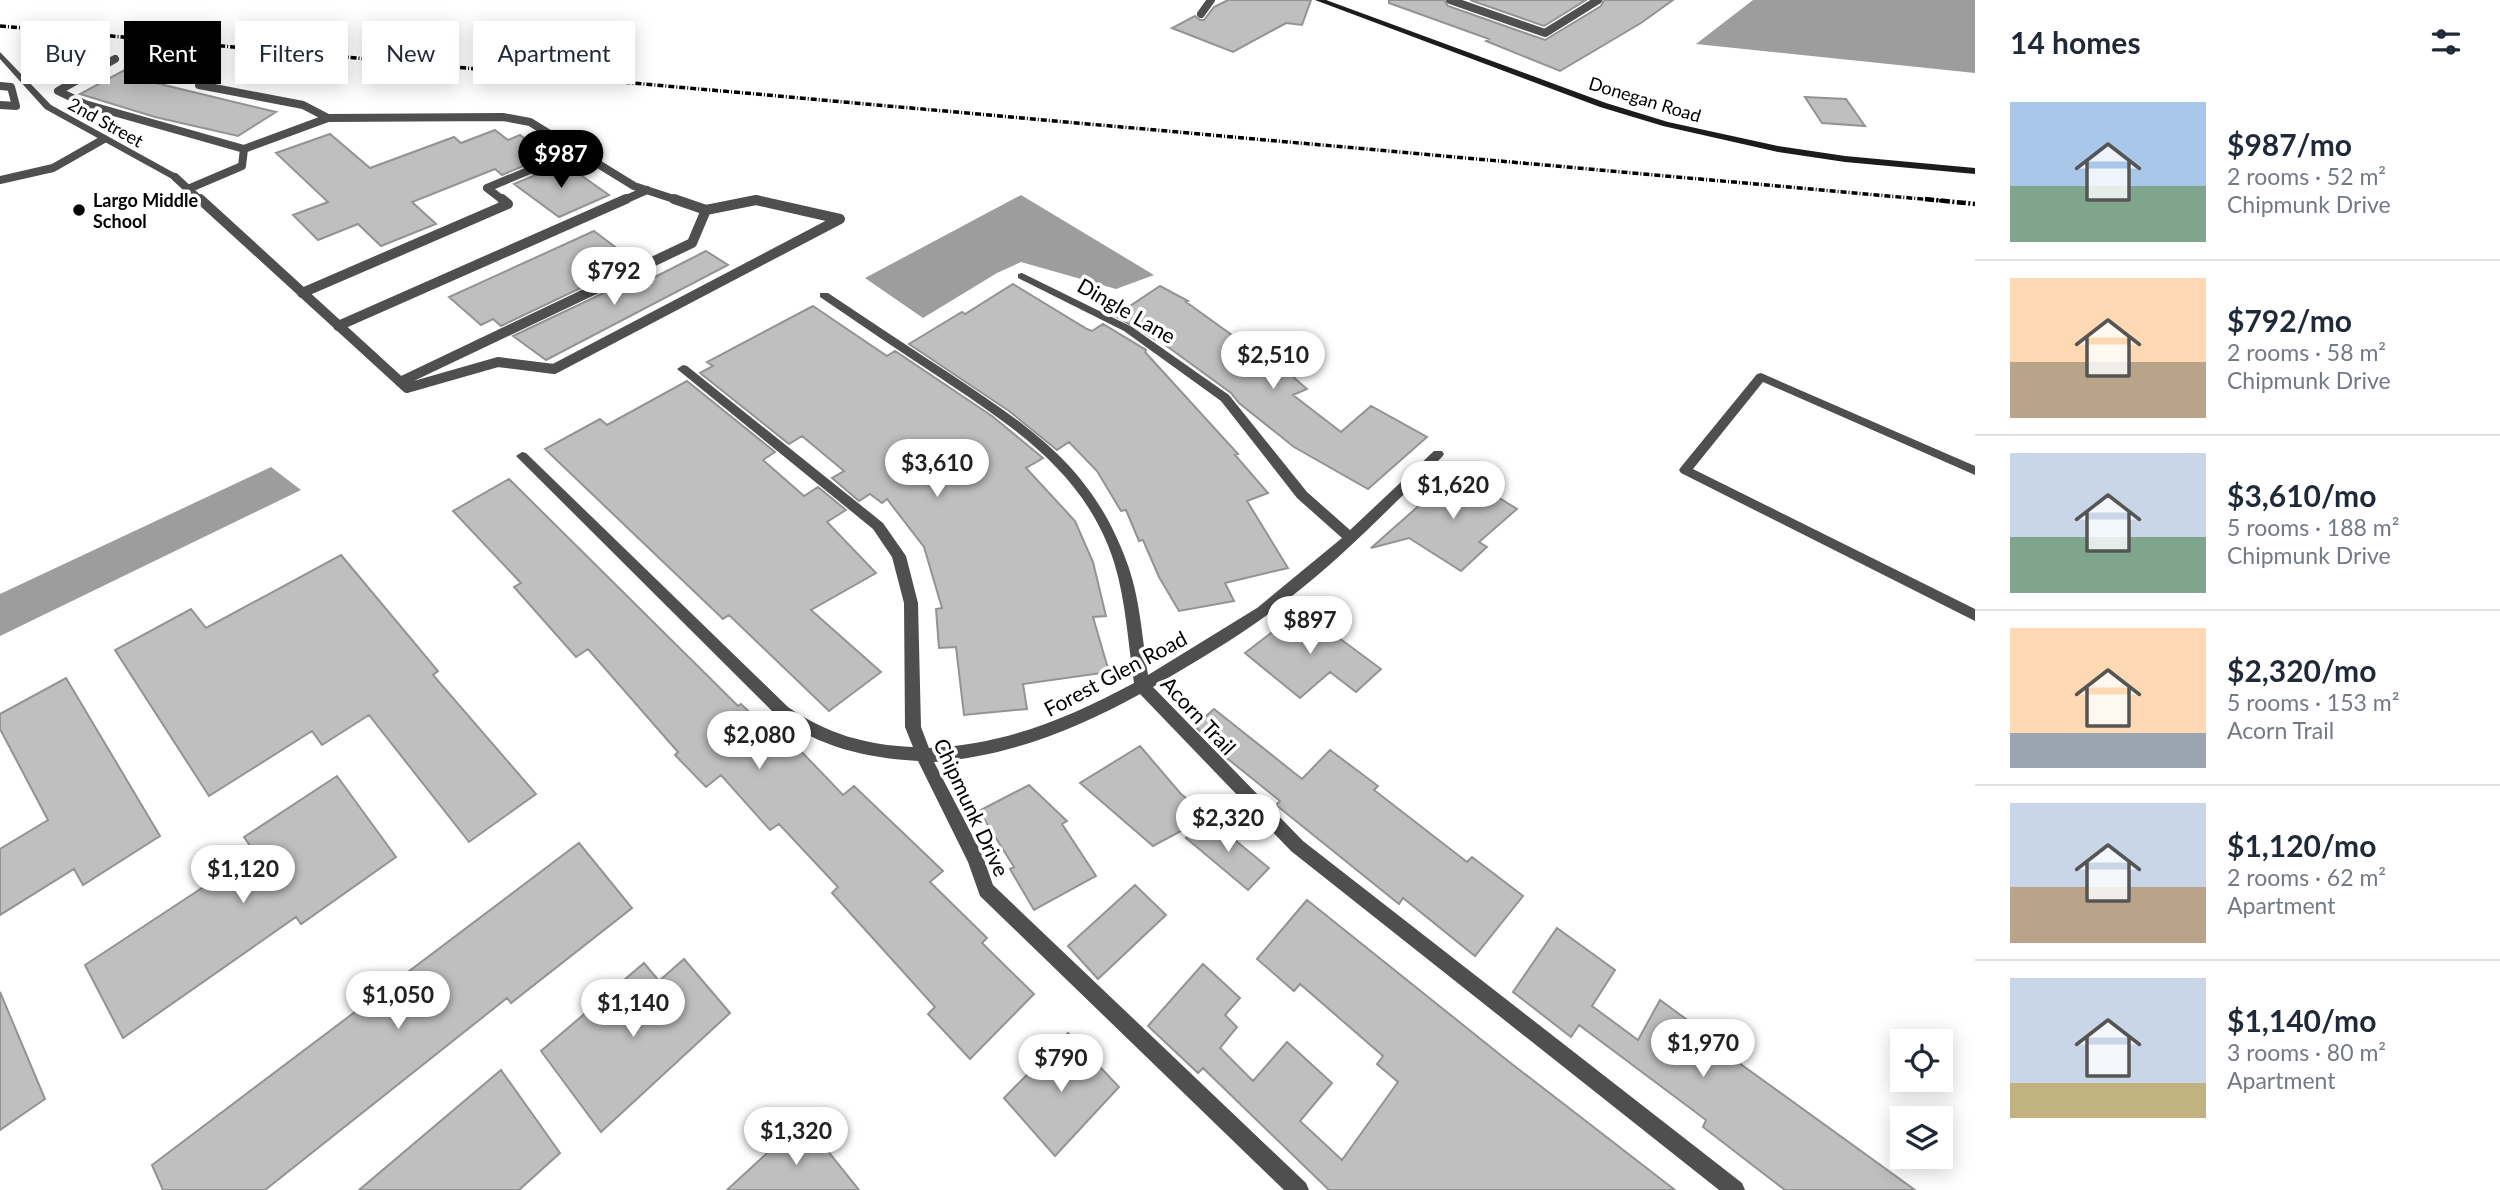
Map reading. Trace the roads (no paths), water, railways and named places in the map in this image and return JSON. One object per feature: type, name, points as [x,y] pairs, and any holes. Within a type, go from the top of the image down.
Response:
[{"type":"street","name":"Donegan Road","points":[[1319,0],[1603,105],[1666,124],[1779,149],[1845,159],[1975,171]]},
{"type":"street","name":"2nd Street","points":[[2,60],[48,107],[175,177]]},
{"type":"street","name":"Dingle Lane","points":[[1022,276],[1128,329],[1225,398],[1288,480],[1325,517],[1350,537]]},
{"type":"street","name":"Acorn Trail","points":[[824,295],[1020,426],[1044,446],[1082,488],[1109,534],[1120,561],[1142,686],[1297,846],[1735,1190]]},
{"type":"street","name":"Chipmunk Drive","points":[[684,369],[859,510],[890,540],[899,556],[911,603],[913,727],[924,757],[976,860],[986,890],[1299,1190]]},
{"type":"street","points":[[1975,471],[1761,377],[1685,470],[1975,615]]},
{"type":"street","name":"Forest Glen Road","points":[[522,456],[783,712],[800,725],[843,744],[924,757],[976,752],[1046,734],[1142,686],[1201,651],[1286,593],[1438,454]]},
{"type":"lane","points":[[1201,14],[1210,0]]},
{"type":"lane","points":[[1450,0],[1545,33],[1598,0]]},
{"type":"lane","points":[[115,59],[58,91],[85,104],[244,149],[328,118],[503,117],[530,122],[634,186],[706,210],[756,200],[841,219],[554,369],[498,362],[407,388],[175,177]]},
{"type":"lane","points":[[199,85],[303,104],[328,118]]},
{"type":"lane","points":[[0,86],[11,87],[16,106],[0,105]]},
{"type":"lane","points":[[0,180],[53,167],[104,139]]},
{"type":"lane","points":[[188,189],[242,166],[244,149]]},
{"type":"lane","points":[[302,293],[508,204],[487,188],[576,151]]},
{"type":"lane","points":[[338,326],[647,190]]},
{"type":"lane","points":[[400,382],[692,243],[706,210]]},
{"type":"railway","points":[[0,26],[1944,201]]},
{"type":"railway","points":[[1925,199],[1975,204]]},
{"type":"place","name":"Largo Middle School","points":[[79,210]]}]
